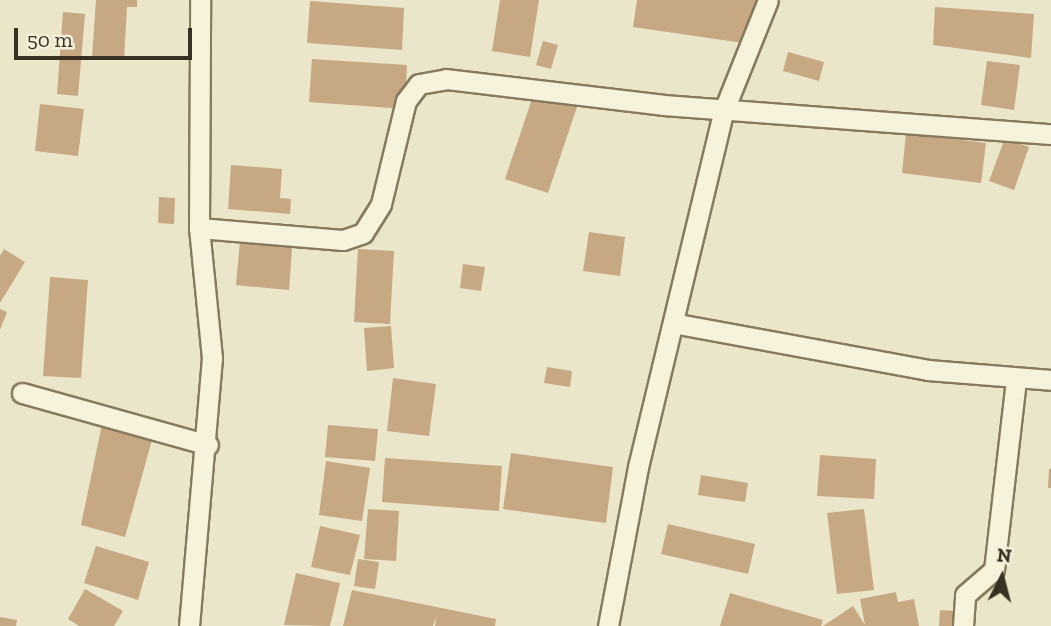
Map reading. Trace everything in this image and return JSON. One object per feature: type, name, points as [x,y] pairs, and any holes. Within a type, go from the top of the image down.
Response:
[{"type":"street","points":[[189,626],[208,445],[212,358],[199,228],[200,0]]},
{"type":"street","points":[[608,626],[638,467],[678,324],[724,110],[768,0]]},
{"type":"street","points":[[199,228],[343,240],[363,233],[381,204],[406,101],[419,84],[446,79],[724,110],[1051,134]]},
{"type":"street","points":[[678,324],[1016,381],[1051,380]]},
{"type":"street","points":[[963,626],[965,595],[993,570],[1016,381]]},
{"type":"street","points":[[22,393],[208,445]]},
{"type":"building","points":[[96,0],[137,0],[137,7],[127,7],[124,60],[92,58]]},
{"type":"building","points":[[500,0],[539,0],[530,57],[492,51]]},
{"type":"building","points":[[637,0],[757,0],[750,44],[633,27]]},
{"type":"building","points":[[310,1],[404,8],[402,50],[307,43]]},
{"type":"building","points":[[935,7],[1034,14],[1031,58],[933,45]]},
{"type":"building","points":[[63,12],[85,14],[78,96],[57,94]]},
{"type":"building","points":[[543,41],[558,45],[551,69],[536,65]]},
{"type":"building","points":[[788,52],[824,62],[819,81],[783,71]]},
{"type":"building","points":[[312,59],[407,65],[405,109],[309,102]]},
{"type":"building","points":[[987,61],[1020,65],[1014,110],[981,105]]},
{"type":"building","points":[[535,90],[578,104],[548,193],[505,179]]},
{"type":"building","points":[[40,104],[84,109],[78,156],[35,151]]},
{"type":"building","points":[[906,133],[986,143],[981,183],[902,173]]},
{"type":"building","points":[[1005,138],[1029,147],[1014,190],[989,181]]},
{"type":"building","points":[[231,165],[282,169],[280,198],[291,199],[290,214],[228,209]]},
{"type":"building","points":[[159,197],[175,198],[174,224],[158,223]]},
{"type":"building","points":[[241,230],[293,235],[289,290],[236,285]]},
{"type":"building","points":[[589,232],[625,237],[620,276],[583,271]]},
{"type":"building","points":[[4,249],[25,262],[0,303],[0,256]]},
{"type":"building","points":[[358,249],[394,251],[390,324],[354,322]]},
{"type":"building","points":[[463,264],[485,267],[481,291],[460,288]]},
{"type":"building","points":[[50,277],[88,280],[81,378],[43,376]]},
{"type":"building","points":[[0,309],[7,312],[0,330]]},
{"type":"building","points":[[391,326],[394,368],[367,371],[364,328]]},
{"type":"building","points":[[547,367],[572,371],[570,387],[544,383]]},
{"type":"building","points":[[393,378],[436,384],[429,436],[387,431]]},
{"type":"building","points":[[104,415],[155,429],[125,537],[81,525]]},
{"type":"building","points":[[328,425],[378,429],[375,461],[325,457]]},
{"type":"building","points":[[511,453],[613,467],[606,523],[503,509]]},
{"type":"building","points":[[820,455],[876,459],[874,499],[817,496]]},
{"type":"building","points":[[385,458],[502,466],[499,511],[382,502]]},
{"type":"building","points":[[326,461],[370,468],[362,521],[319,515]]},
{"type":"building","points":[[1051,469],[1051,488],[1048,488]]},
{"type":"building","points":[[701,475],[748,483],[745,502],[698,495]]},
{"type":"building","points":[[368,509],[399,511],[396,561],[364,559]]},
{"type":"building","points":[[864,509],[874,590],[837,594],[827,513]]},
{"type":"building","points":[[668,524],[755,544],[748,574],[661,554]]},
{"type":"building","points":[[320,526],[360,535],[350,575],[311,567]]},
{"type":"building","points":[[96,546],[149,562],[138,600],[84,583]]},
{"type":"building","points":[[358,559],[379,562],[375,589],[354,586]]},
{"type":"building","points":[[296,573],[340,583],[330,626],[284,625]]},
{"type":"building","points":[[85,589],[123,611],[114,626],[79,626],[68,619]]},
{"type":"building","points":[[352,590],[496,619],[495,626],[435,626],[436,617],[433,626],[343,626]]},
{"type":"building","points":[[896,592],[898,602],[914,599],[919,626],[823,626],[853,606],[865,625],[860,599]]},
{"type":"building","points":[[730,593],[823,620],[821,626],[720,626]]},
{"type":"building","points":[[940,610],[958,611],[957,626],[939,626]]},
{"type":"building","points":[[0,617],[17,620],[16,626],[0,626]]}]
